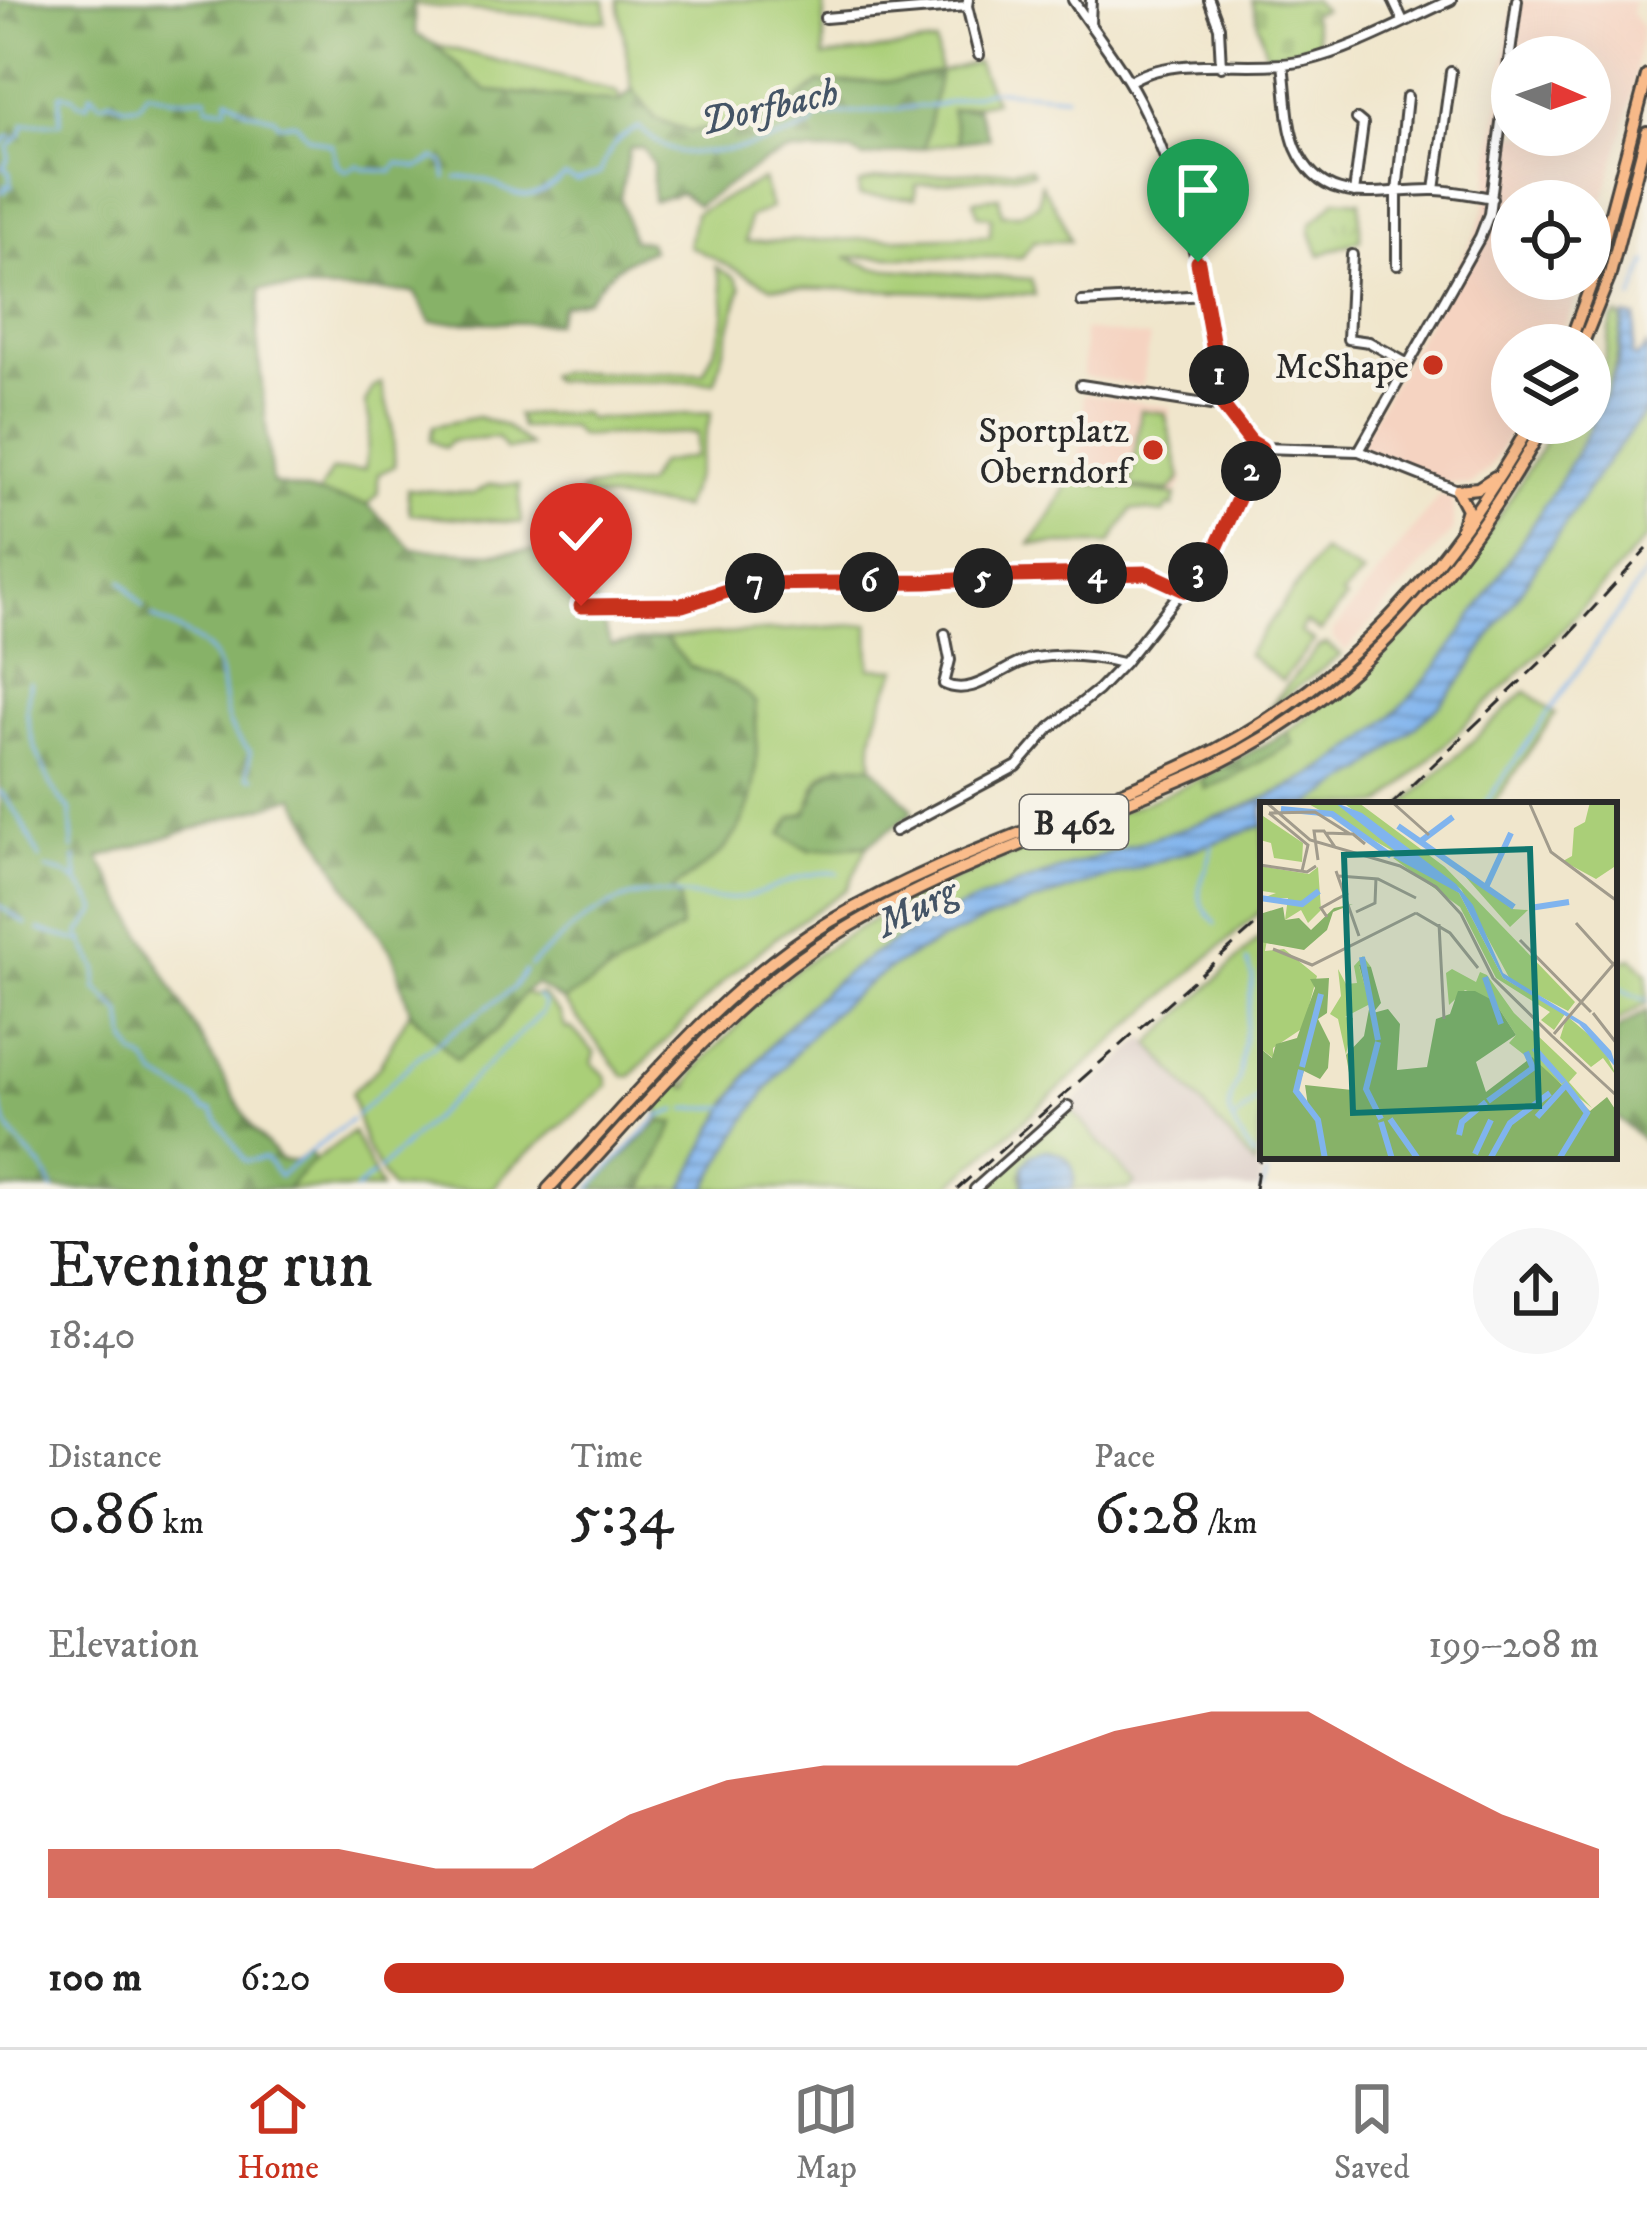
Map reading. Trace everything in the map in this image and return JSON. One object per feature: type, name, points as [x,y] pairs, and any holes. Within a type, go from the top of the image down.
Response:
[{"type":"highway","points":[[1577,324],[1594,276],[1647,76]]},
{"type":"highway","points":[[1590,324],[1609,278],[1647,132]]},
{"type":"highway","name":"B 462","points":[[548,1189],[701,1027],[764,970],[827,923],[937,866],[1170,772],[1243,736],[1311,689],[1380,632],[1462,535],[1520,444]]},
{"type":"highway","name":"B 462","points":[[568,1189],[703,1044],[771,980],[831,937],[909,891],[1196,774],[1302,713],[1353,673],[1438,587],[1534,444]]},
{"type":"highway","points":[[1462,535],[1467,508],[1457,490],[1478,488],[1503,472]]},
{"type":"street","points":[[1073,0],[1130,82],[1167,165],[1206,295],[1224,407],[1251,442],[1261,448],[1359,451],[1457,490]]},
{"type":"street","points":[[1090,26],[1091,0]]},
{"type":"street","points":[[1209,0],[1220,27],[1222,67]]},
{"type":"street","points":[[1393,0],[1403,21]]},
{"type":"street","points":[[1130,82],[1156,69],[1283,65],[1328,53],[1451,0]]},
{"type":"street","points":[[1494,180],[1517,0]]},
{"type":"street","points":[[825,18],[967,3],[979,55]]},
{"type":"street","points":[[1283,65],[1292,135],[1310,173],[1333,189],[1354,193],[1436,190],[1491,197]]},
{"type":"street","points":[[1436,190],[1451,72]]},
{"type":"street","points":[[1397,265],[1397,192],[1407,97]]},
{"type":"street","points":[[1354,193],[1364,124],[1357,119]]},
{"type":"street","points":[[1359,451],[1480,237],[1491,200]]},
{"type":"street","points":[[1352,255],[1348,339],[1369,342],[1408,364]]},
{"type":"street","points":[[1082,302],[1206,295]]},
{"type":"street","points":[[1081,385],[1224,407]]},
{"type":"street","points":[[895,832],[1017,766],[1049,728],[1124,663],[1217,546],[1261,448]]},
{"type":"street","points":[[581,606],[682,605],[749,584],[1104,574],[1147,573],[1184,590]]},
{"type":"street","points":[[946,634],[950,660],[944,684],[957,689],[974,687],[1033,658],[1096,657],[1124,663]]},
{"type":"street","points":[[975,1189],[1069,1106]]},
{"type":"shaded area","points":[[1513,0],[1634,0],[1631,12],[1642,27],[1633,92],[1609,180],[1491,180],[1491,300],[1575,300],[1565,324],[1491,324],[1491,444],[1503,444],[1490,468],[1469,485],[1435,482],[1357,447],[1476,234],[1492,156],[1611,156],[1611,36],[1508,36]]},
{"type":"shaded area","points":[[1084,330],[1150,338],[1142,386],[1083,376]]},
{"type":"shaded area","points":[[1084,394],[1171,407],[1168,423],[1184,480],[1176,495],[1069,481],[1081,448]]},
{"type":"shaded area","points":[[1439,496],[1452,498],[1454,529],[1346,651],[1333,639],[1333,631]]},
{"type":"shaded area","points":[[1145,1038],[1261,1173],[1259,1189],[979,1189]]},
{"type":"green space","points":[[0,0],[413,0],[416,34],[487,91],[619,102],[632,89],[655,118],[689,132],[735,125],[797,101],[819,83],[897,81],[940,72],[924,148],[865,158],[852,152],[788,152],[697,205],[681,193],[653,201],[653,165],[643,148],[630,148],[620,197],[632,240],[649,242],[652,250],[616,268],[588,299],[563,305],[555,323],[431,322],[414,292],[260,289],[257,336],[272,483],[368,505],[413,549],[577,553],[611,645],[665,638],[689,666],[736,685],[755,702],[757,740],[755,779],[737,832],[713,859],[672,889],[680,899],[680,929],[563,1001],[535,984],[496,1031],[456,1060],[410,1011],[393,954],[349,891],[295,797],[99,858],[252,1128],[281,1160],[297,1161],[310,1152],[314,1160],[286,1189],[0,1189]]},
{"type":"green space","points":[[413,0],[605,0],[607,21],[415,5]]},
{"type":"green space","points":[[618,0],[824,0],[824,57],[936,43],[940,72],[977,62],[995,101],[952,110],[959,142],[924,148],[939,72],[897,81],[820,83],[797,101],[735,125],[689,132],[655,118],[632,89]]},
{"type":"green space","points":[[1252,0],[1313,0],[1323,10],[1311,14],[1319,44],[1271,54],[1273,61],[1268,61]]},
{"type":"green space","points":[[434,44],[618,92],[619,102],[487,92]]},
{"type":"green space","points":[[976,107],[989,138],[959,142],[951,110]]},
{"type":"green space","points":[[1030,168],[1033,173],[916,185],[915,198],[859,196],[859,184],[875,179]]},
{"type":"green space","points":[[763,180],[771,208],[749,218],[746,242],[990,236],[991,217],[978,215],[974,200],[999,197],[1002,214],[1019,214],[1038,204],[1041,184],[1070,241],[1034,241],[1022,257],[845,257],[874,268],[1031,279],[1035,295],[771,287],[689,246],[695,213]]},
{"type":"green space","points":[[1336,199],[1360,201],[1360,240],[1320,255],[1312,223]]},
{"type":"green space","points":[[716,267],[736,278],[741,288],[715,382],[553,381],[548,375],[703,373],[725,309]]},
{"type":"green space","points":[[1618,315],[1622,319],[1611,378],[1611,325]]},
{"type":"green space","points":[[381,383],[392,424],[395,466],[378,474],[378,494],[368,505],[318,494],[331,471],[365,469],[370,422],[365,403]]},
{"type":"green space","points":[[1647,409],[1647,537],[1551,642],[1385,802],[1313,802],[1389,749],[1460,682],[1602,468]]},
{"type":"green space","name":"Sportplatz Oberndorf","points":[[1141,410],[1165,413],[1181,478],[1170,491],[1130,487]]},
{"type":"green space","points":[[582,413],[588,419],[711,413],[683,508],[580,492],[645,485],[659,463],[694,457],[697,433],[579,436],[570,427],[521,428],[517,415]]},
{"type":"green space","points":[[478,417],[505,426],[530,446],[506,450],[497,438],[452,441],[444,448],[430,440],[433,426]]},
{"type":"green space","points":[[1543,444],[1582,444],[1449,653],[1386,722],[1350,751],[1273,794],[968,904],[871,956],[785,1029],[745,1078],[683,1189],[643,1189],[675,1123],[660,1121],[658,1100],[685,1077],[684,1087],[689,1088],[700,1064],[752,1006],[804,963],[912,899],[969,873],[1202,778],[1205,788],[1293,743],[1287,732],[1387,650],[1441,594]]},
{"type":"green space","points":[[1069,481],[1176,495],[1173,507],[1168,506],[1164,513],[1132,509],[1110,544],[1030,544]]},
{"type":"green space","points":[[490,484],[519,485],[521,523],[410,514],[407,489],[473,494]]},
{"type":"green space","points":[[1322,551],[1363,574],[1342,595],[1346,599],[1320,632],[1305,622],[1300,632],[1314,641],[1282,681],[1247,654]]},
{"type":"green space","points":[[869,624],[870,668],[897,669],[874,728],[873,766],[846,764],[830,770],[815,788],[809,813],[809,850],[868,845],[847,889],[729,976],[631,1076],[624,1076],[563,1001],[680,929],[671,889],[725,849],[736,685],[689,666],[665,638]]},
{"type":"green space","points":[[1327,644],[1341,655],[1268,709],[1319,646]]},
{"type":"green space","points":[[1526,691],[1555,714],[1494,802],[1407,802]]},
{"type":"green space","points":[[1287,732],[1293,743],[1205,789],[1202,778]]},
{"type":"green space","points":[[840,764],[873,766],[913,810],[910,815],[868,845],[809,850],[781,834],[793,817],[806,813],[821,779]]},
{"type":"green space","points":[[1260,826],[1260,912],[946,1189],[706,1189],[788,1062],[870,982],[988,919]]},
{"type":"green space","points":[[1260,937],[1260,1122],[1255,1166],[1150,1044]]},
{"type":"green space","points":[[1633,958],[1647,974],[1647,1003],[1617,1021],[1617,961]]},
{"type":"green space","points":[[524,992],[541,994],[560,1014],[566,1029],[571,1028],[595,1053],[592,1063],[606,1076],[608,1086],[492,1189],[391,1189],[365,1145],[351,1093],[378,1068],[410,1011],[418,1021],[496,1031]]},
{"type":"green space","points":[[1647,1011],[1647,1143],[1617,1118],[1617,1029]]},
{"type":"green space","points":[[1070,1108],[1135,1183],[1128,1189],[1072,1189],[1075,1180],[1051,1150],[1045,1150],[1021,1173],[1024,1189],[979,1189]]},
{"type":"green space","points":[[660,1121],[675,1123],[643,1189],[590,1189]]},
{"type":"green space","points":[[353,1132],[381,1189],[286,1189],[309,1165]]},
{"type":"water","name":"Murg","points":[[1625,316],[1636,318],[1632,356],[1636,358],[1647,346],[1647,409],[1602,468],[1460,682],[1437,708],[1366,770],[1313,802],[1260,802],[1260,826],[988,919],[902,961],[841,1006],[788,1062],[706,1189],[683,1189],[745,1079],[829,987],[874,953],[973,902],[1282,791],[1326,767],[1388,719],[1458,638],[1581,444],[1611,444],[1611,380]]},
{"type":"water","points":[[1044,1150],[1059,1153],[1069,1162],[1074,1174],[1072,1189],[1024,1189],[1023,1166],[1031,1155]]},
{"type":"waterway","name":"Dorfbach","points":[[456,178],[487,181],[509,192],[532,195],[565,176],[576,181],[600,173],[614,145],[639,128],[674,151],[713,152],[782,138],[813,126],[815,117],[937,105],[992,90]]},
{"type":"waterway","name":"Dorfbach","points":[[996,90],[1066,96]]},
{"type":"waterway","name":"Dorfbach","points":[[0,191],[6,191],[5,185],[12,187],[9,171],[3,167],[9,159],[8,147],[21,135],[24,124],[61,123],[60,94],[87,105],[91,93],[101,103],[110,100],[125,106],[139,105],[147,92],[173,99],[207,97],[207,106],[226,108],[228,97],[248,111],[274,117],[279,124],[296,123],[308,137],[332,145],[337,164],[345,171],[358,165],[392,172],[398,163],[418,168],[435,158],[444,162],[446,178]]},
{"type":"waterway","points":[[0,146],[12,137]]},
{"type":"waterway","points":[[1632,299],[1647,262]]},
{"type":"waterway","points":[[1486,802],[1647,571]]},
{"type":"waterway","points":[[122,581],[143,607]]},
{"type":"waterway","points":[[152,616],[211,653],[226,714],[238,740],[250,751],[248,776],[254,777]]},
{"type":"waterway","points":[[30,682],[31,734],[48,779],[70,809],[73,849]]},
{"type":"waterway","points":[[0,791],[40,859]]},
{"type":"waterway","points":[[1212,845],[1199,892],[1216,924]]},
{"type":"waterway","points":[[75,857],[78,879]]},
{"type":"waterway","points":[[46,869],[77,882],[97,911],[79,934],[97,969],[97,989],[122,1014],[135,1055],[157,1077],[212,1111],[245,1161],[265,1158],[279,1176],[351,1120]]},
{"type":"waterway","points":[[530,966],[572,929],[604,908],[638,895],[741,898],[811,874],[838,873]]},
{"type":"waterway","points":[[0,906],[26,924]]},
{"type":"waterway","points":[[39,930],[84,942]]},
{"type":"waterway","points":[[1247,961],[1253,976],[1230,1112],[1254,1157]]},
{"type":"waterway","points":[[356,1116],[418,1057],[512,989],[525,971]]},
{"type":"waterway","points":[[1617,987],[1647,1001]]},
{"type":"waterway","points":[[379,1170],[542,1012],[544,1003],[537,996]]},
{"type":"waterway","points":[[1234,1121],[1260,1096]]},
{"type":"waterway","points":[[0,1102],[10,1130],[53,1189]]},
{"type":"waterway","points":[[686,1109],[727,1107]]},
{"type":"waterway","points":[[590,1189],[658,1117],[678,1110]]},
{"type":"waterway","points":[[356,1189],[373,1175]]},
{"type":"waterway","points":[[1262,1189],[1266,1175]]},
{"type":"railway","points":[[1394,802],[1566,638],[1647,549]]},
{"type":"railway","points":[[957,1189],[1260,922]]},
{"type":"railway","points":[[1255,1189],[1260,1156]]},
{"type":"place","name":"McShape","points":[[1433,365]]},
{"type":"place","name":"Sportplatz Oberndorf","points":[[1153,450]]},
{"type":"route","points":[[581,606],[682,605],[749,584],[1012,576],[1147,573],[1184,590],[1217,546],[1261,448],[1224,407],[1198,262]]}]
